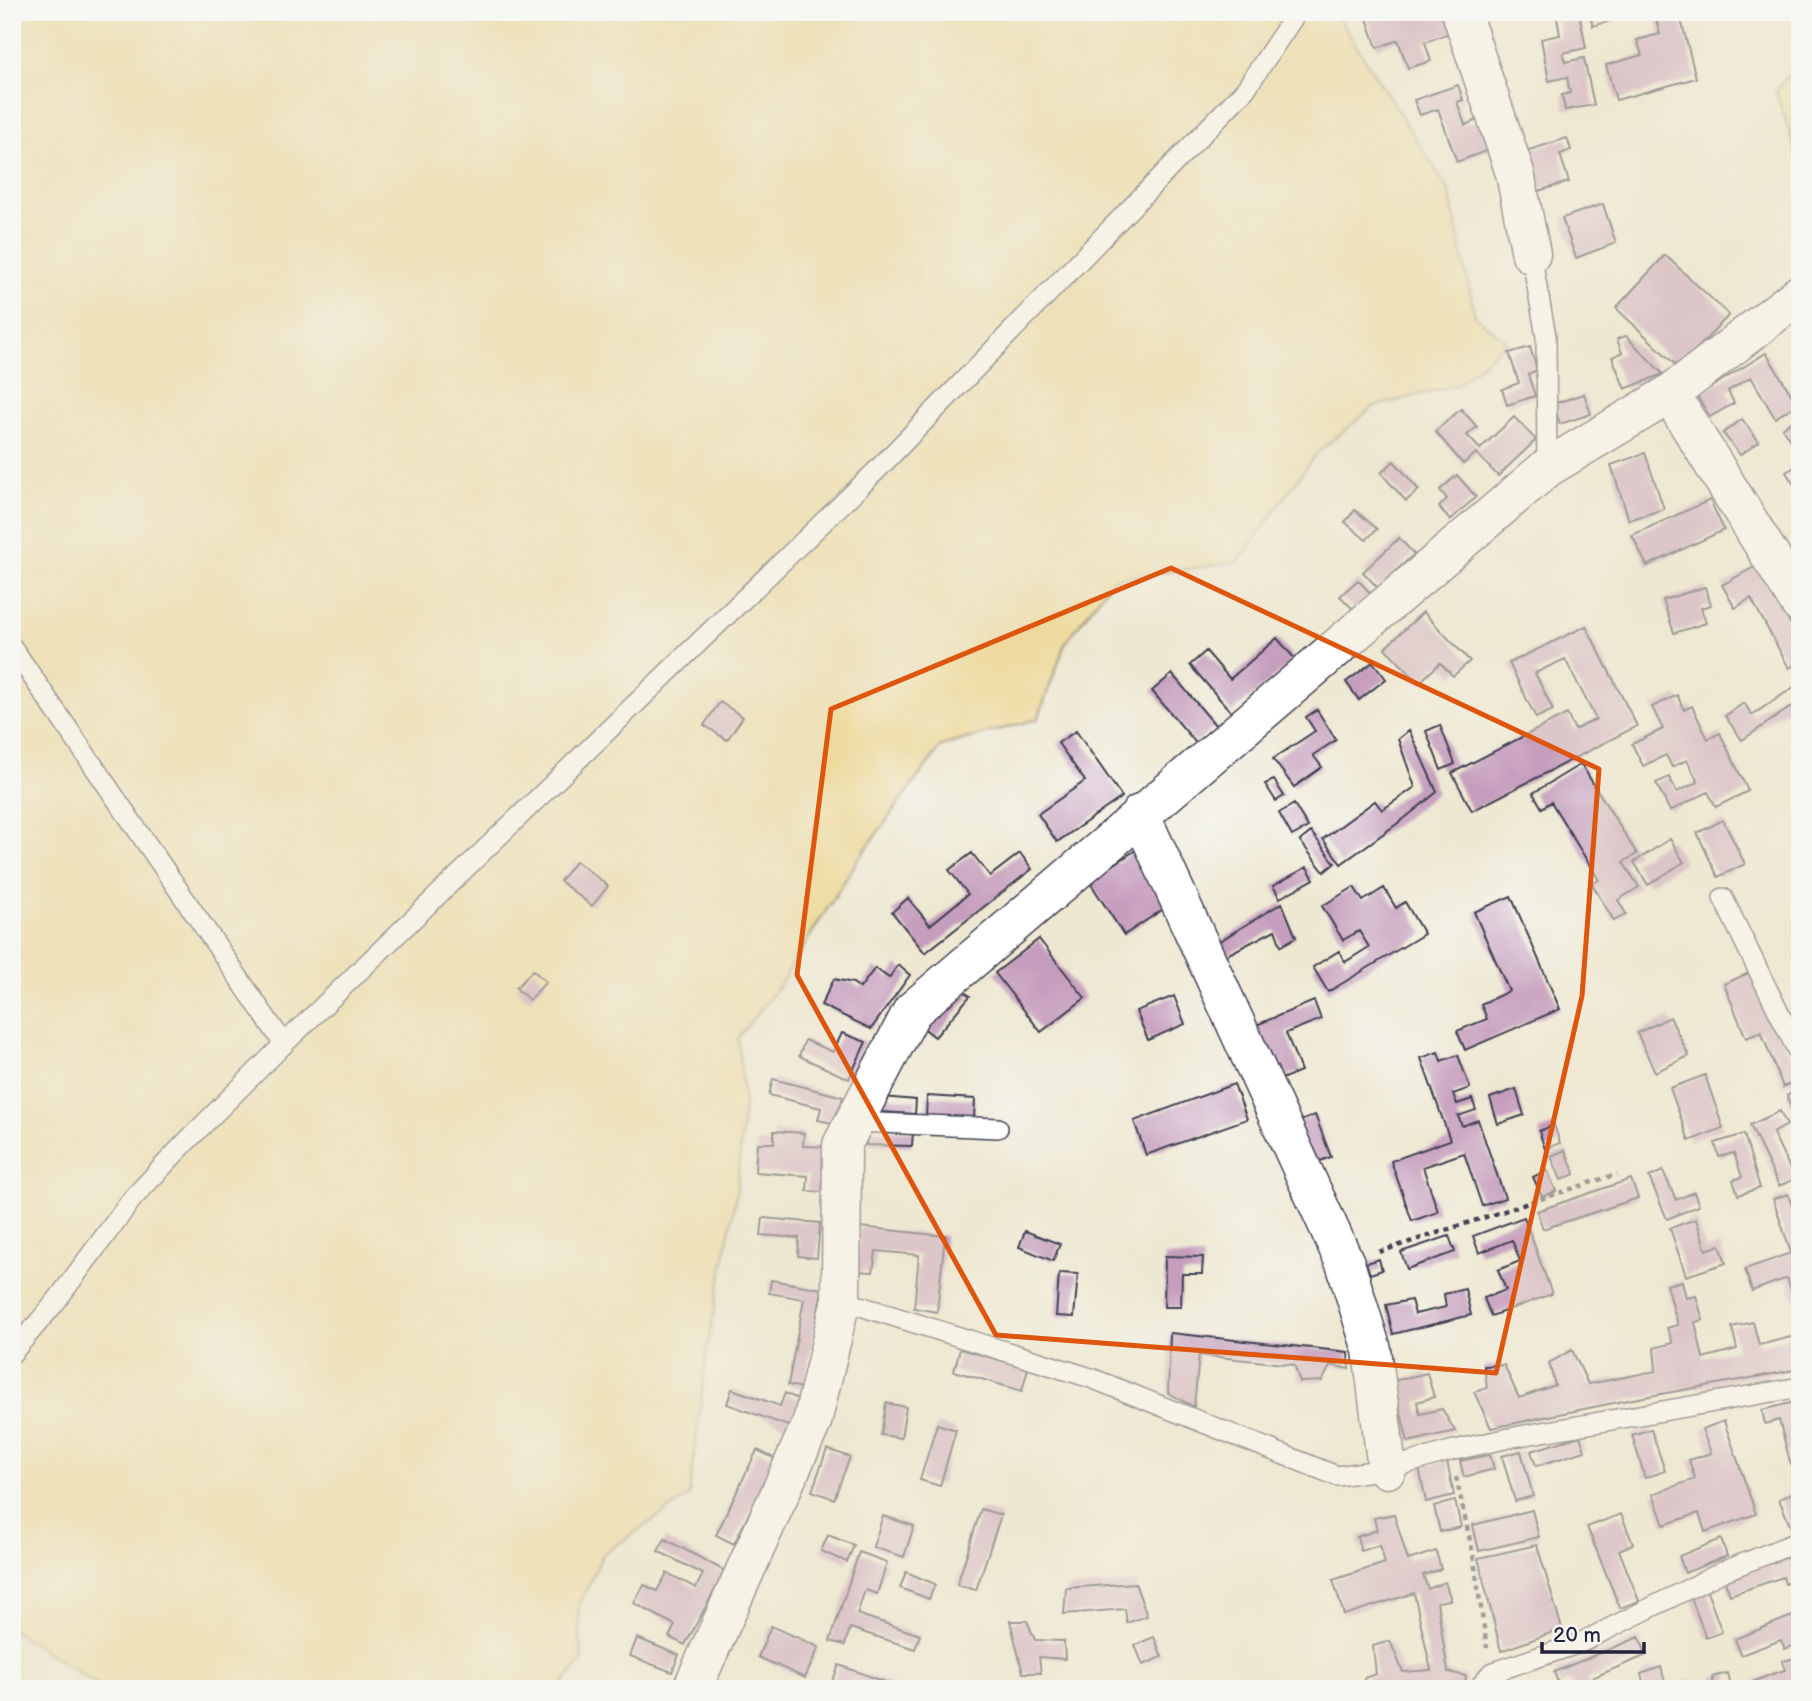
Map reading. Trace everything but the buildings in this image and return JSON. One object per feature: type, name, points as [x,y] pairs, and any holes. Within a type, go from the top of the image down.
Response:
[{"type":"street","points":[[1461,12],[1515,173],[1531,254]]},
{"type":"street","points":[[692,1689],[812,1422],[841,1300],[842,1145],[912,1011],[1547,468],[1670,394],[1800,294]]},
{"type":"street","points":[[1670,394],[1800,604]]},
{"type":"street","points":[[1140,814],[1345,1264],[1372,1350],[1387,1469]]},
{"type":"lane","points":[[12,1353],[54,1304],[133,1198],[185,1143],[878,470],[1245,90],[1297,12]]},
{"type":"lane","points":[[1531,254],[1546,336],[1547,468]]},
{"type":"lane","points":[[12,646],[284,1044]]},
{"type":"lane","points":[[1723,898],[1800,1056]]},
{"type":"lane","points":[[855,1122],[998,1128]]},
{"type":"lane","points":[[841,1300],[1091,1378],[1336,1476],[1387,1469],[1450,1451],[1527,1434],[1800,1387]]},
{"type":"lane","points":[[1478,1689],[1491,1673],[1580,1643],[1724,1571],[1800,1541]]},
{"type":"path","points":[[1345,1264],[1617,1174]]},
{"type":"path","points":[[1450,1451],[1473,1554],[1491,1673]]},
{"type":"highlighted area","points":[[1171,568],[1599,769],[1582,996],[1496,1373],[996,1335],[797,975],[831,709]]},
{"type":"sand","points":[[12,12],[1335,12],[1449,191],[1475,316],[1507,342],[1456,385],[1373,407],[1316,454],[1238,562],[1113,579],[1065,644],[1038,719],[941,746],[857,861],[779,986],[738,1038],[744,1102],[737,1191],[707,1350],[689,1496],[603,1554],[578,1607],[582,1661],[558,1689],[104,1689],[12,1630]]},
{"type":"sand","points":[[1800,59],[1800,164],[1776,92]]}]
